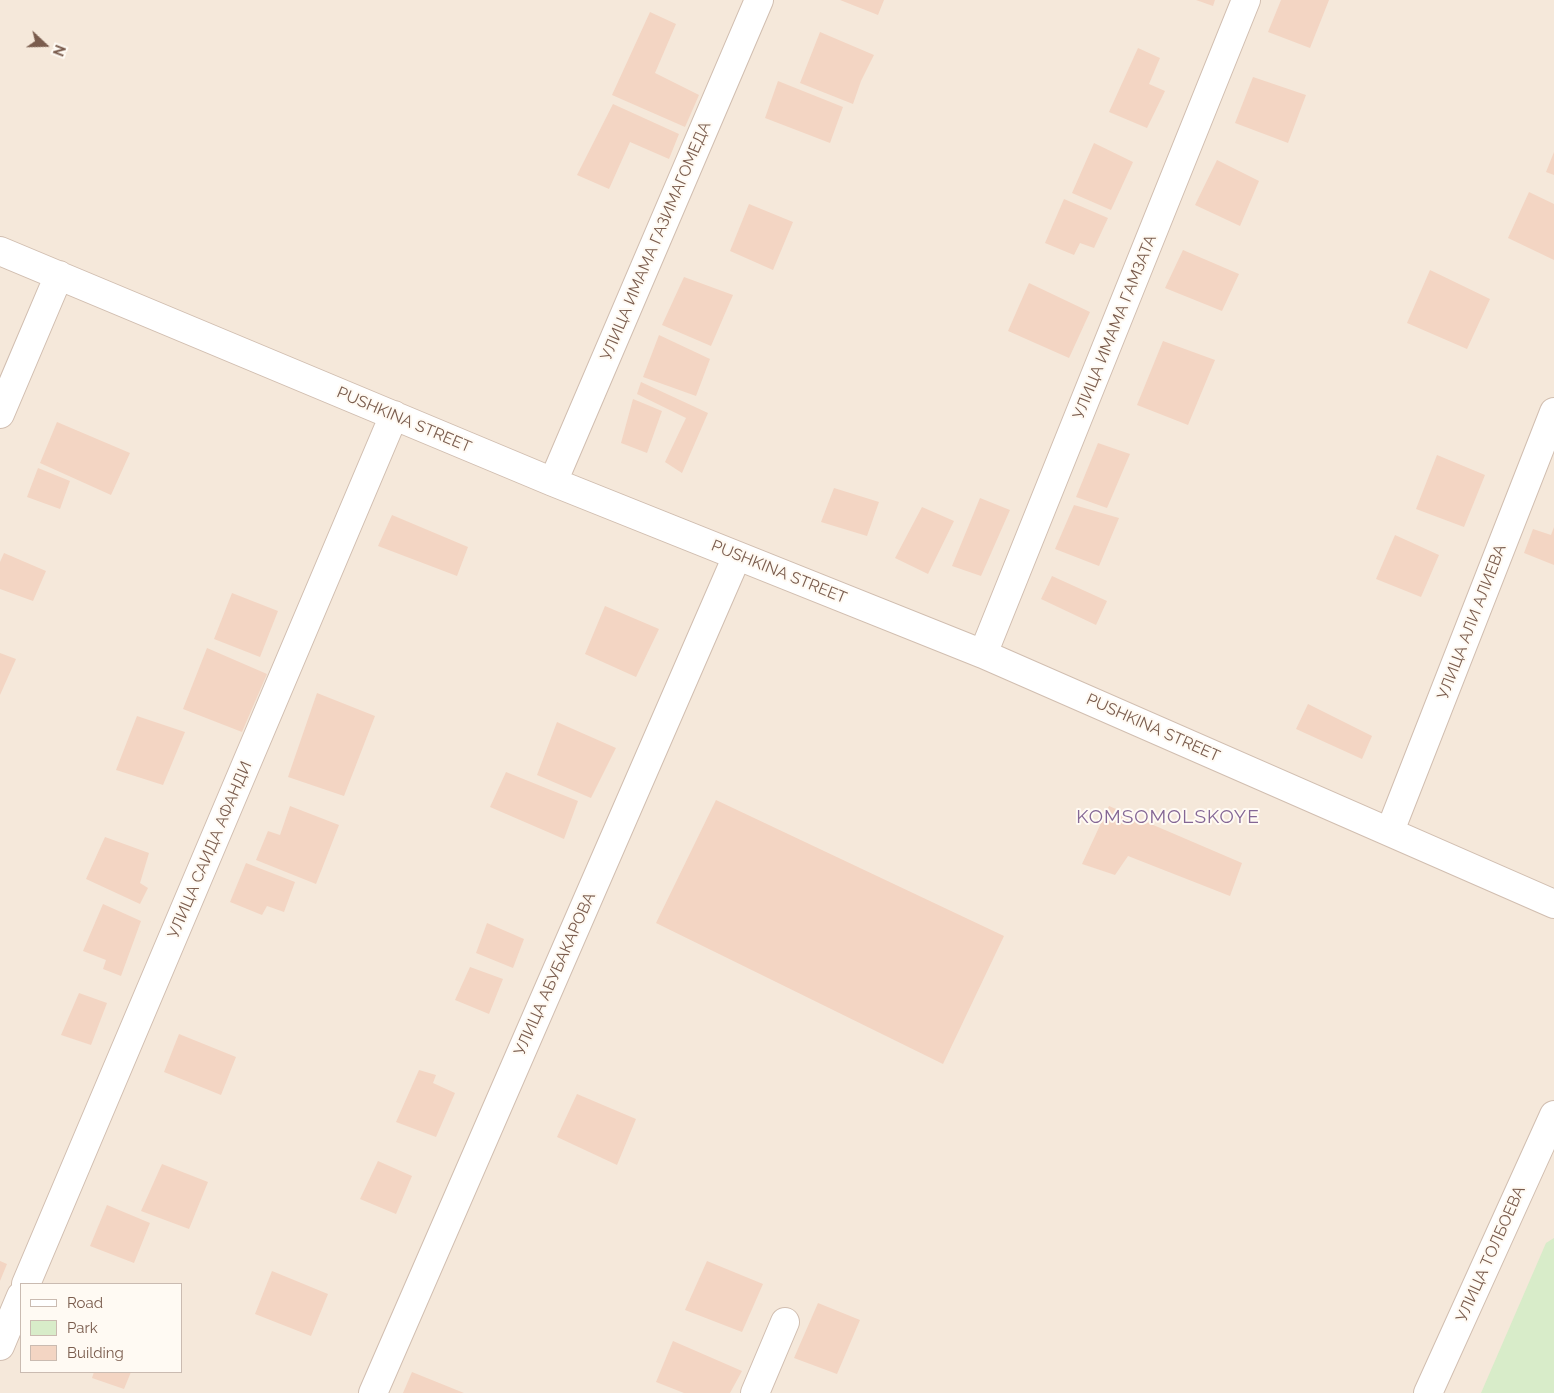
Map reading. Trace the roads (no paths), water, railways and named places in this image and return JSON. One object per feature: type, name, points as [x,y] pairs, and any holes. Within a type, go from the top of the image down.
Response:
[{"type":"street","name":"УЛИЦА ИМАМА ГАЗИМАГОМЕДА","points":[[553,482],[759,0]]},
{"type":"street","name":"УЛИЦА ИМАМА ГАМЗАТА","points":[[983,654],[1246,0]]},
{"type":"street","name":"PUSHKINA STREET","points":[[0,251],[553,482],[983,654],[1554,904]]},
{"type":"street","points":[[0,414],[59,275]]},
{"type":"street","name":"УЛИЦА АЛИ АЛИЕВА","points":[[1390,831],[1554,412]]},
{"type":"street","name":"УЛИЦА САИДА АФАНДИ","points":[[26,1283],[394,415]]},
{"type":"street","name":"УЛИЦА АБУБАКАРОВА","points":[[373,1393],[737,556]]},
{"type":"street","name":"УЛИЦА ТОЛБОЕВА","points":[[1428,1393],[1554,1115]]},
{"type":"street","points":[[0,1346],[20,1298]]},
{"type":"street","points":[[755,1393],[785,1322]]},
{"type":"district","name":"KOMSOMOLSKOYE","points":[[1168,817]]}]
